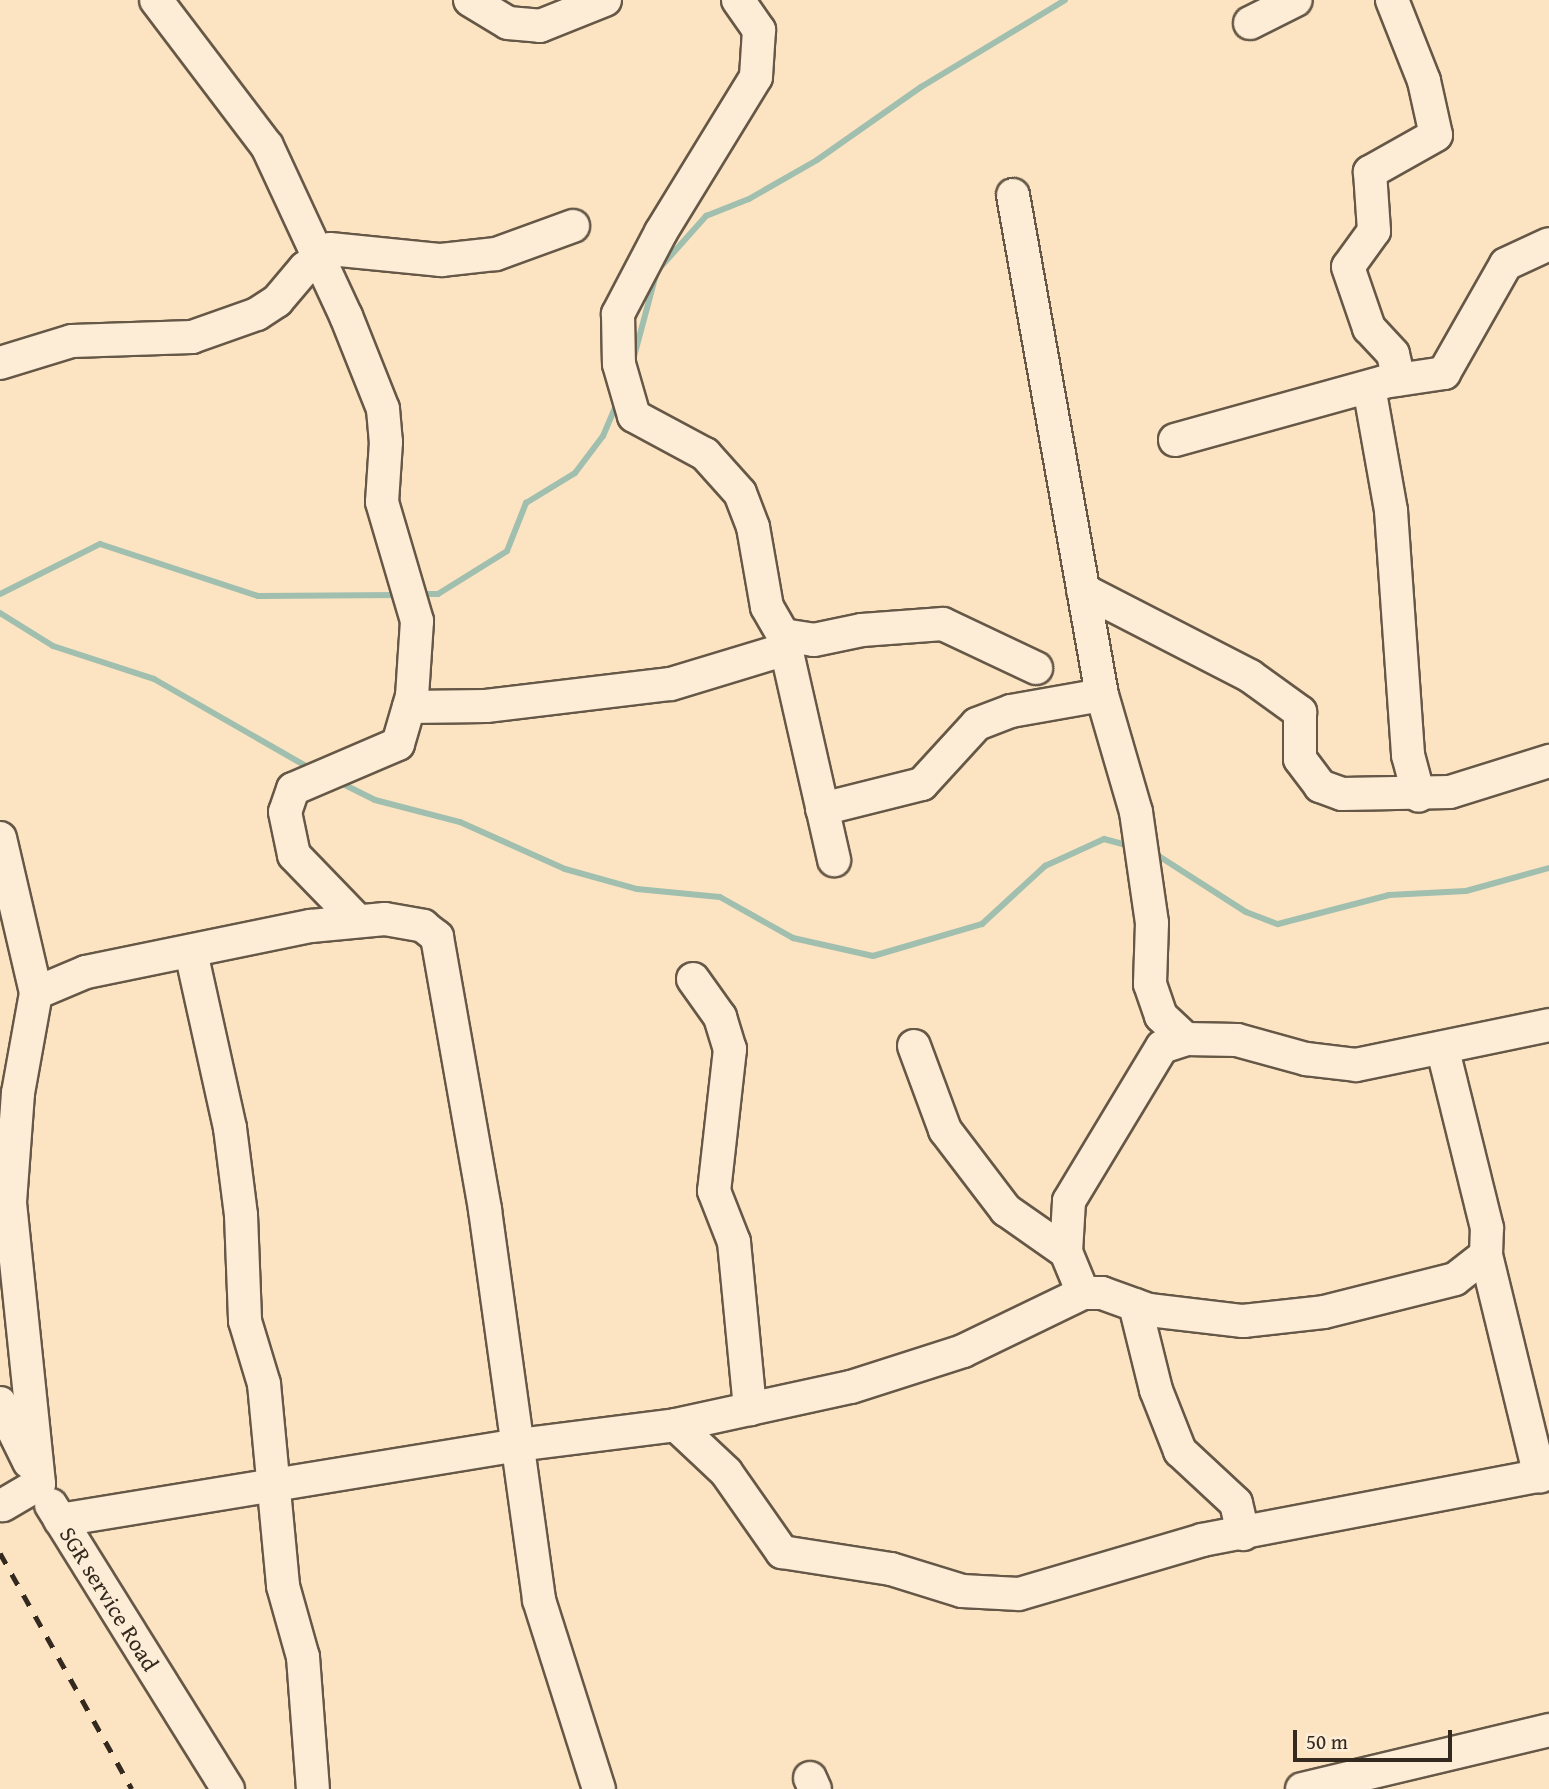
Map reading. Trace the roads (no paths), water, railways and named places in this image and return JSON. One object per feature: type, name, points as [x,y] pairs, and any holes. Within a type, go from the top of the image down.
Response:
[{"type":"street","points":[[156,0],[267,146],[372,373],[383,409],[386,442],[382,502],[417,621],[409,707],[398,744],[293,789],[285,812],[293,855],[358,921]]},
{"type":"street","points":[[470,0],[508,23],[540,26],[605,0]]},
{"type":"street","points":[[738,0],[760,30],[756,77],[661,232],[618,314],[615,342],[623,387],[634,416],[705,454],[740,493],[753,527],[767,607],[784,642],[834,860]]},
{"type":"street","points":[[1250,23],[1296,0]]},
{"type":"street","points":[[1392,0],[1424,81],[1436,135],[1370,172],[1374,232],[1348,267],[1369,328],[1393,354],[1399,379]]},
{"type":"street","points":[[1013,195],[1101,695],[1142,850],[1152,923],[1150,984],[1161,1017],[1186,1039]]},
{"type":"street","points":[[0,363],[72,341],[192,337],[257,314],[277,301],[330,249],[352,248],[440,260],[496,254],[573,226]]},
{"type":"street","points":[[1175,439],[1399,379],[1444,373],[1506,264],[1549,244]]},
{"type":"street","points":[[1369,387],[1391,511],[1408,755],[1419,796]]},
{"type":"street","points":[[1083,590],[1251,676],[1300,712],[1300,759],[1320,786],[1342,794],[1419,796],[1450,792],[1549,761]]},
{"type":"street","points":[[409,707],[486,706],[671,684],[784,642],[814,640],[862,630],[943,624],[1036,668]]},
{"type":"street","points":[[822,809],[922,784],[977,724],[1011,711],[1101,695]]},
{"type":"street","points":[[0,838],[7,883],[36,993],[18,1093],[10,1203],[39,1484],[3,1505]]},
{"type":"street","points":[[36,993],[86,972],[191,952],[272,932],[385,919],[423,926],[437,937],[485,1210],[539,1600],[599,1789]]},
{"type":"street","points":[[191,952],[230,1128],[242,1215],[245,1321],[264,1384],[283,1586],[303,1657],[313,1789]]},
{"type":"street","points":[[694,979],[720,1017],[730,1049],[713,1191],[734,1242],[750,1409]]},
{"type":"street","points":[[1083,1293],[1066,1252],[1069,1200],[1162,1046],[1186,1039],[1237,1040],[1335,1065],[1443,1050],[1474,1038],[1549,1025]]},
{"type":"street","points":[[914,1046],[945,1130],[987,1187],[1006,1210],[1066,1252]]},
{"type":"street","points":[[676,1424],[726,1472],[782,1552],[891,1569],[962,1591],[1018,1594],[1202,1540],[1544,1475],[1486,1255],[1487,1228],[1443,1050]]},
{"type":"street","points":[[60,1520],[272,1488],[517,1445],[676,1424],[750,1409],[918,1368],[1083,1293],[1102,1293],[1135,1305],[1243,1321],[1324,1312],[1455,1279],[1486,1255]]},
{"type":"street","points":[[1135,1305],[1156,1390],[1180,1451],[1236,1503],[1243,1534]]},
{"type":"street","name":"SGR service Road","points":[[0,1403],[39,1484],[60,1520],[228,1789]]},
{"type":"street","points":[[1302,1789],[1388,1779],[1549,1730]]},
{"type":"waterway","points":[[632,364],[657,271],[706,216],[749,199],[817,160],[921,87],[1065,0]]},
{"type":"waterway","points":[[420,594],[438,594],[507,551],[526,503],[575,473],[603,436],[618,400]]},
{"type":"waterway","points":[[0,594],[100,544],[258,596],[399,595]]},
{"type":"waterway","points":[[0,613],[53,646],[154,679],[311,769]]},
{"type":"waterway","points":[[337,781],[375,800],[460,822],[565,869],[637,889],[720,897],[793,938],[873,956],[982,924],[1045,866],[1104,839],[1130,846]]},
{"type":"waterway","points":[[1154,853],[1246,912],[1278,924],[1389,895],[1466,891],[1549,868]]},
{"type":"railway","points":[[0,1553],[132,1789]]}]
